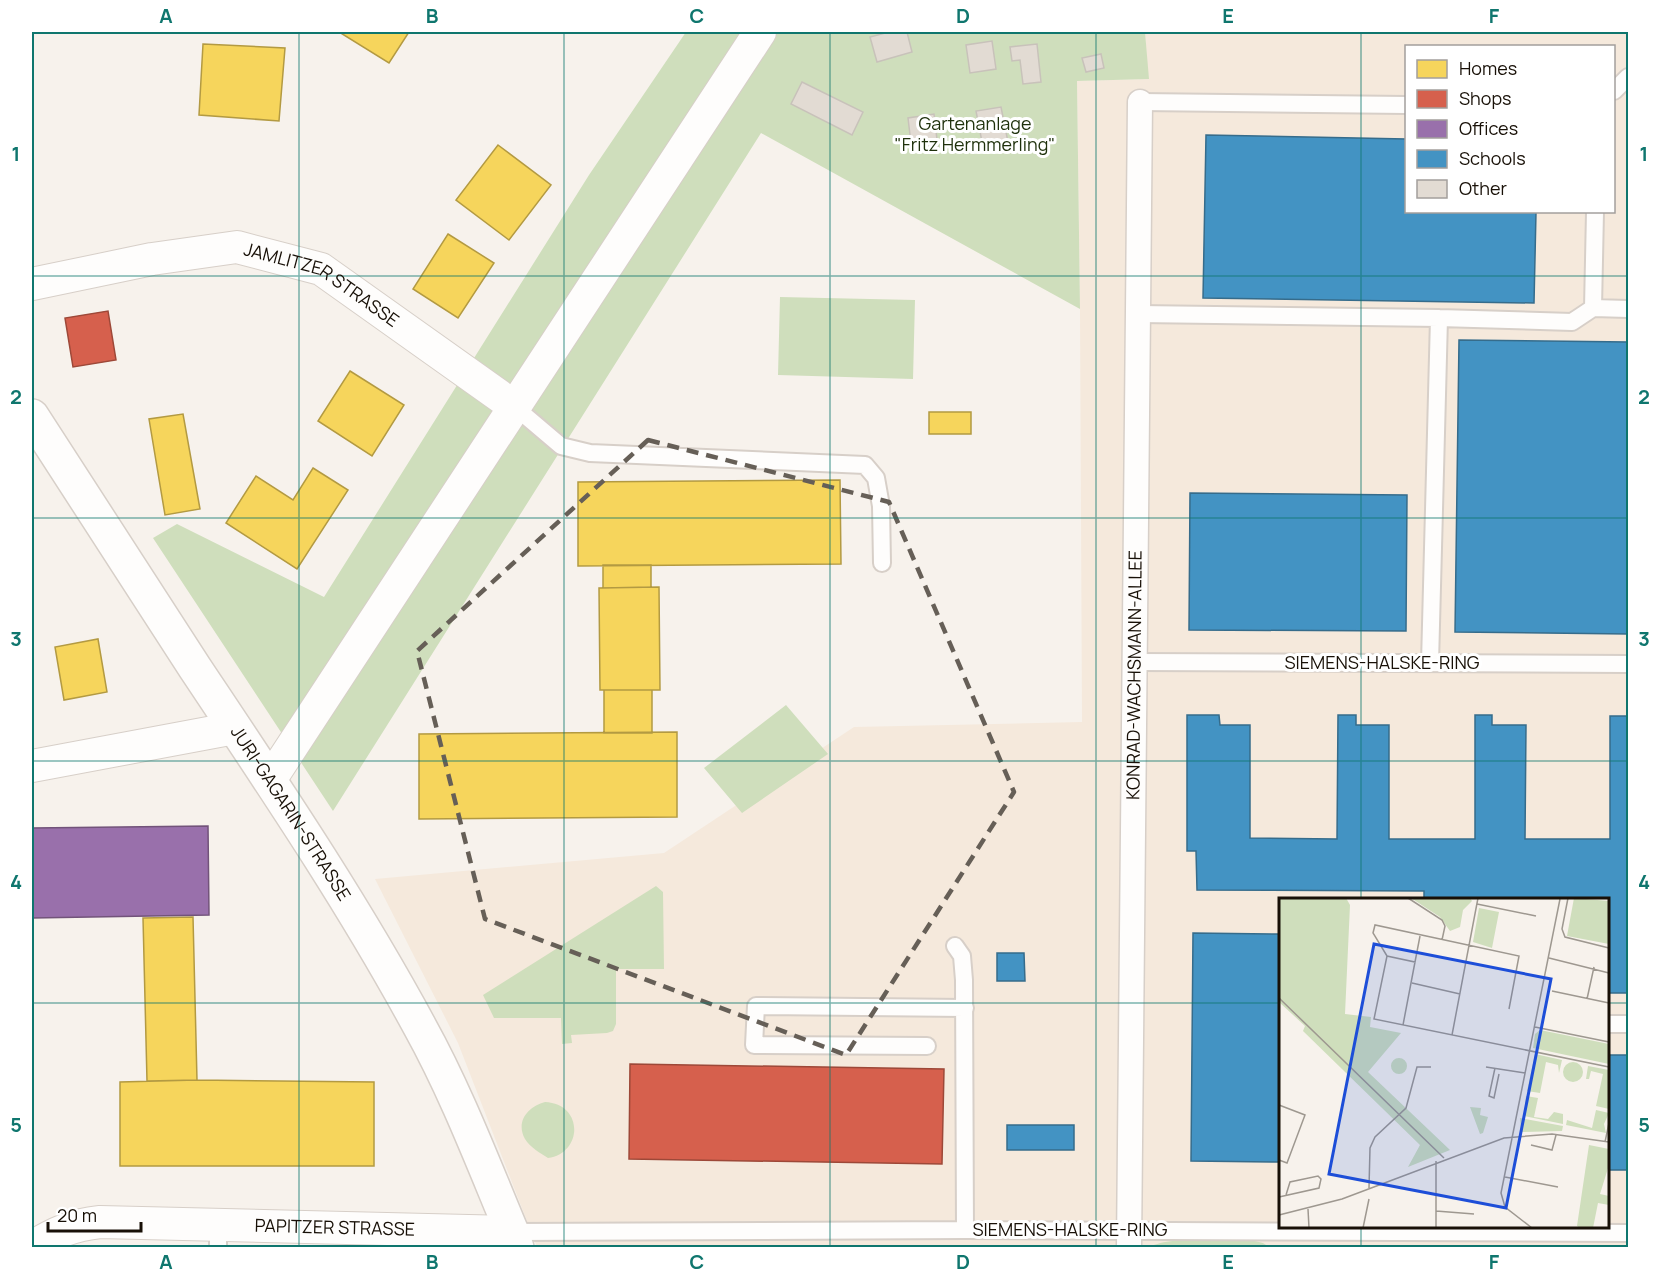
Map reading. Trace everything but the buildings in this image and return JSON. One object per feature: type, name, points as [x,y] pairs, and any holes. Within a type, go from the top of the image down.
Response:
[{"type":"street","points":[[270,780],[760,32]]},
{"type":"street","name":"KONRAD-WACHSMANN-ALLEE","points":[[1129,1239],[1140,102]]},
{"type":"street","name":"JAMLITZER STRASSE","points":[[32,284],[152,260],[237,247],[248,249],[321,269],[515,407]]},
{"type":"street","name":"JURI-GAGARIN-STRASSE","points":[[32,416],[270,780],[377,950],[422,1030],[473,1139],[514,1240]]},
{"type":"street","points":[[32,766],[235,728]]},
{"type":"street","name":"PAPITZER STRASSE","points":[[42,1241],[77,1225],[100,1222],[218,1236],[514,1240]]},
{"type":"lane","points":[[1615,90],[1629,77]]},
{"type":"lane","points":[[1140,102],[1405,105]]},
{"type":"lane","points":[[1593,308],[1595,213]]},
{"type":"lane","points":[[1139,314],[1572,322],[1593,308],[1629,309]]},
{"type":"lane","points":[[1430,663],[1439,318]]},
{"type":"lane","points":[[515,407],[561,446],[590,453],[865,465],[876,478],[881,506],[882,563]]},
{"type":"lane","name":"SIEMENS-HALSKE-RING","points":[[1135,662],[1629,664]]},
{"type":"lane","points":[[955,946],[962,956],[964,1008],[965,1230]]},
{"type":"lane","points":[[927,1046],[754,1045],[756,1006],[964,1008]]},
{"type":"lane","points":[[1609,1024],[1629,1024]]},
{"type":"lane","name":"SIEMENS-HALSKE-RING","points":[[514,1240],[965,1230],[1129,1239],[1298,1239],[1629,1233]]},
{"type":"highlighted area","points":[[648,440],[889,502],[1014,792],[846,1055],[485,919],[417,651]]},
{"type":"shaded area","points":[[1145,32],[1628,32],[1628,1247],[537,1247],[458,1043],[375,879],[664,853],[854,727],[1082,722],[1077,81],[1148,79]]},
{"type":"green space","name":"Gartenanlage \"Fritz Hermmerling\"","points":[[686,32],[1145,32],[1149,79],[1077,81],[1080,309],[761,133],[333,811],[153,538],[177,524],[324,597],[589,175]]},
{"type":"green space","points":[[780,297],[915,300],[913,379],[778,375]]},
{"type":"green space","points":[[786,705],[828,754],[742,813],[704,768]]},
{"type":"green space","points":[[656,886],[663,892],[664,969],[616,969],[616,1024],[613,1031],[571,1035],[572,1043],[562,1044],[561,1018],[494,1018],[483,995]]},
{"type":"green space","points":[[545,1102],[558,1105],[567,1111],[574,1129],[573,1139],[568,1147],[560,1154],[548,1158],[527,1142],[522,1132],[525,1115],[534,1107]]},
{"type":"green space","points":[[1184,1240],[1251,1240],[1269,1247],[1150,1247],[1170,1241]]}]
